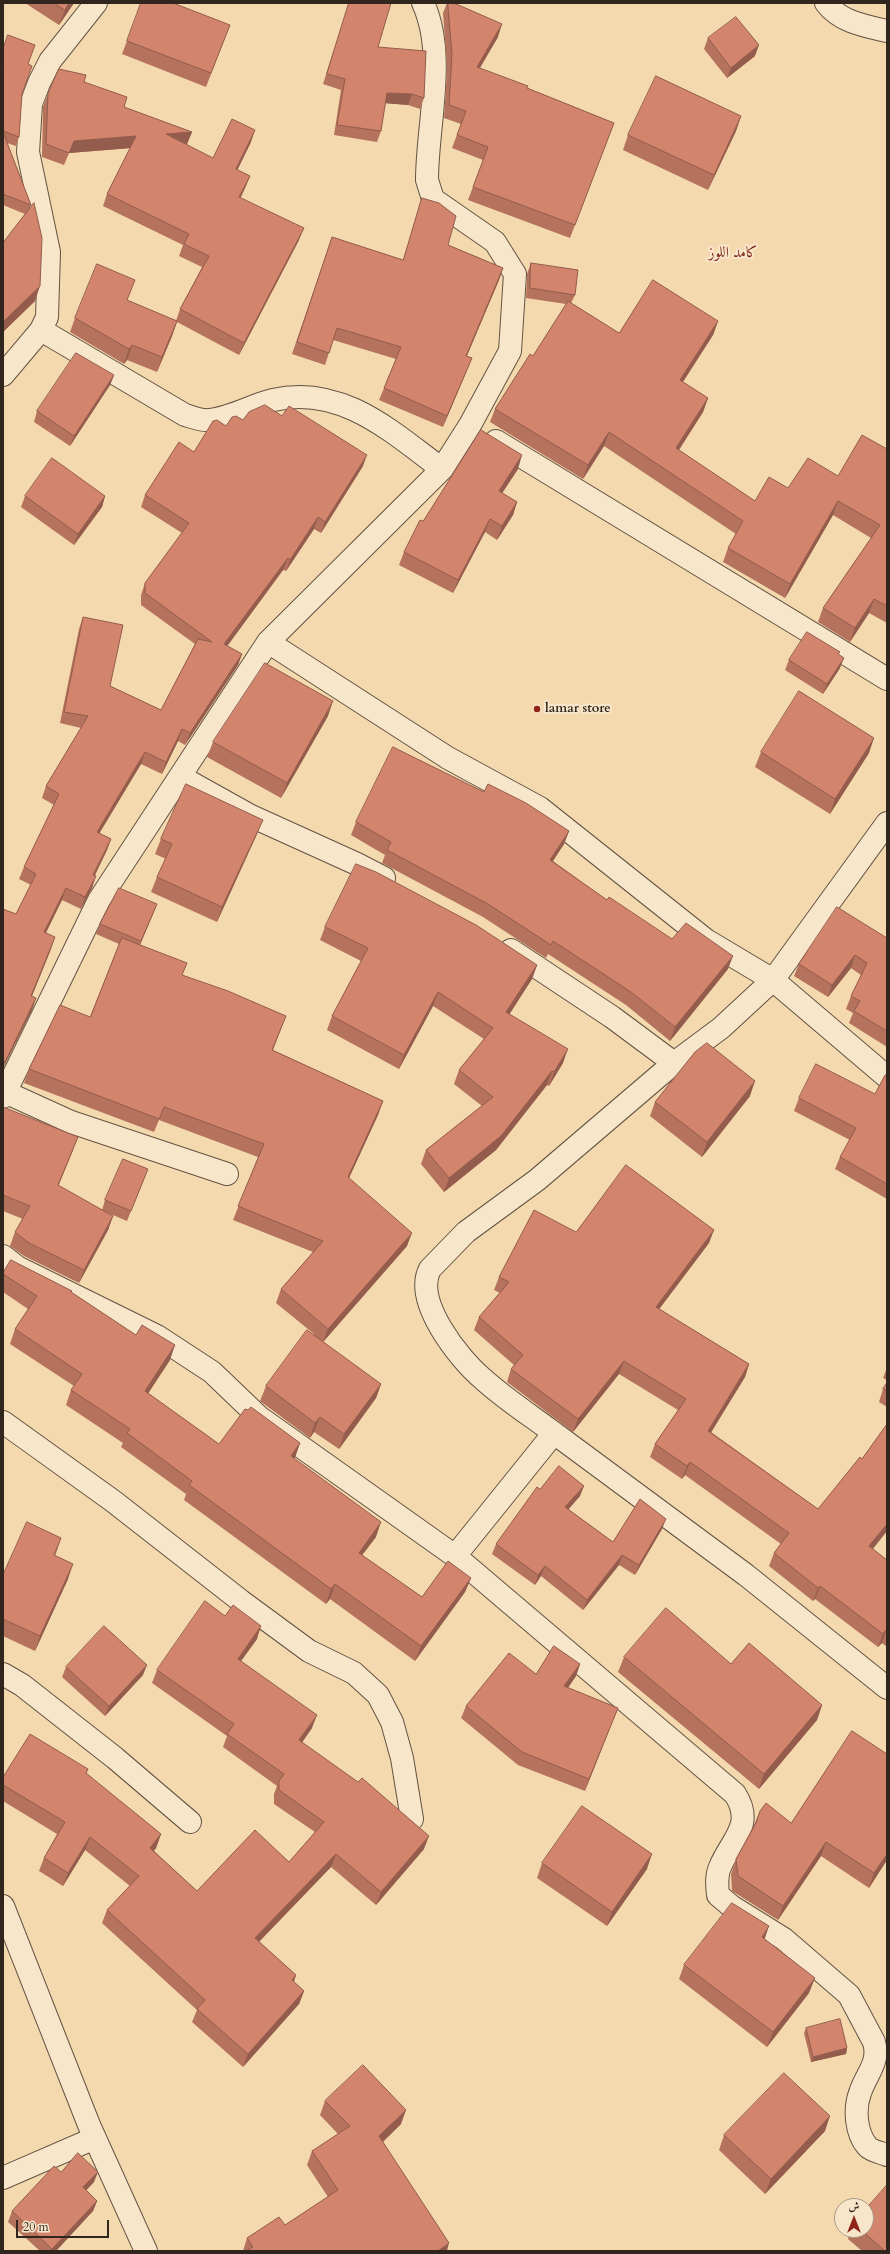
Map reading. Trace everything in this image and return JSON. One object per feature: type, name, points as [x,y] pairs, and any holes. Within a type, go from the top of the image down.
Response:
[{"type":"street","points":[[3,375],[41,330],[47,317],[49,252],[28,152],[31,104],[50,61],[96,3]]},
{"type":"street","points":[[227,1174],[71,1122],[4,1094],[98,900],[181,777],[268,642],[442,469],[470,425],[510,351],[515,274],[495,242],[434,199],[427,180],[434,49],[429,15],[423,3]]},
{"type":"street","points":[[826,3],[832,10],[845,19],[887,31]]},
{"type":"street","points":[[41,330],[185,415],[208,420],[236,413],[273,400],[297,396],[322,398],[347,405],[371,417],[442,469]]},
{"type":"street","points":[[470,425],[887,679]]},
{"type":"street","points":[[268,642],[448,758],[540,808],[706,940],[773,980],[887,1077]]},
{"type":"street","points":[[181,777],[251,816],[357,864],[399,886]]},
{"type":"street","points":[[887,822],[773,980],[721,1028],[674,1063],[537,1180],[466,1232],[427,1274],[428,1301],[448,1341],[482,1379],[746,1575],[887,1688]]},
{"type":"street","points":[[496,940],[612,1017],[674,1063]]},
{"type":"street","points":[[3,1256],[17,1267],[157,1336],[206,1368],[259,1417],[455,1556],[735,1794],[741,1804],[744,1818],[741,1829],[719,1868],[716,1883],[718,1895],[731,1906],[784,1939],[849,1995],[874,2042],[876,2050],[873,2069],[860,2093],[856,2116],[868,2147],[887,2155]]},
{"type":"street","points":[[3,1422],[113,1501],[303,1647],[354,1673],[378,1695],[392,1722],[402,1758],[412,1819]]},
{"type":"street","points":[[455,1556],[554,1433]]},
{"type":"street","points":[[3,1674],[22,1685],[96,1743],[190,1822]]},
{"type":"street","points":[[3,1906],[96,2138],[146,2251]]},
{"type":"street","points":[[3,2178],[96,2138]]},
{"type":"building","points":[[54,3],[69,3],[65,10]]},
{"type":"building","points":[[141,3],[173,3],[230,25],[211,73],[127,41]]},
{"type":"building","points":[[349,3],[391,3],[378,47],[426,51],[424,98],[412,94],[387,93],[381,131],[337,125],[345,79],[327,74]]},
{"type":"building","points":[[448,3],[454,3],[502,24],[477,67],[528,86],[527,88],[614,123],[575,225],[473,187],[488,147],[457,135],[466,111],[449,105],[452,55]]},
{"type":"building","points":[[736,17],[759,45],[731,68],[708,38]]},
{"type":"building","points":[[8,35],[35,45],[28,64],[32,66],[22,94],[19,137],[3,131],[3,49]]},
{"type":"building","points":[[59,69],[86,75],[84,82],[127,97],[124,107],[192,132],[166,134],[213,158],[232,119],[255,130],[236,169],[250,176],[239,197],[304,228],[244,343],[180,309],[209,256],[184,244],[189,234],[107,194],[136,136],[74,141],[69,153],[46,144],[48,94]]},
{"type":"building","points":[[656,76],[741,116],[714,175],[628,135]]},
{"type":"building","points":[[3,132],[31,205],[3,194]]},
{"type":"building","points":[[422,198],[439,203],[456,216],[448,245],[503,268],[466,356],[472,358],[447,416],[384,388],[401,347],[337,328],[329,353],[297,342],[332,237],[403,260]]},
{"type":"building","points":[[34,203],[42,238],[40,286],[3,322],[3,243]]},
{"type":"building","points":[[531,263],[578,270],[575,295],[530,288]]},
{"type":"building","points":[[97,264],[135,280],[127,300],[177,321],[162,357],[132,345],[129,349],[75,318]]},
{"type":"building","points":[[653,280],[718,321],[680,380],[708,398],[676,448],[755,501],[769,477],[788,488],[808,458],[838,476],[862,435],[887,449],[887,606],[874,599],[855,628],[823,608],[880,525],[838,501],[790,584],[728,548],[743,521],[609,432],[588,465],[495,409],[530,354],[533,356],[568,301],[619,333]]},
{"type":"building","points":[[76,353],[114,375],[74,436],[37,411]]},
{"type":"building","points":[[265,405],[282,416],[289,406],[367,455],[325,522],[318,517],[290,560],[288,558],[224,644],[242,654],[190,733],[182,729],[166,762],[145,752],[97,832],[111,839],[93,875],[96,876],[85,897],[66,888],[44,932],[55,937],[31,996],[36,998],[5,1062],[3,1062],[3,909],[16,914],[36,874],[24,867],[59,794],[46,786],[88,716],[64,712],[83,617],[123,625],[110,686],[161,710],[198,639],[212,642],[145,593],[145,583],[189,523],[145,495],[179,442],[194,452],[213,421],[217,420],[226,426],[232,417],[236,416],[243,420],[249,412]]},
{"type":"building","points":[[481,430],[522,455],[499,491],[517,502],[502,526],[490,519],[458,580],[404,552],[420,520],[423,521]]},
{"type":"building","points":[[52,458],[105,496],[78,534],[25,496]]},
{"type":"building","points":[[807,632],[840,652],[838,654],[844,658],[827,684],[789,660]]},
{"type":"building","points":[[265,663],[333,701],[287,783],[213,742]]},
{"type":"building","points":[[799,691],[874,738],[835,799],[761,752]]},
{"type":"building","points":[[393,747],[484,792],[488,784],[526,803],[569,831],[550,860],[607,900],[609,897],[672,939],[686,923],[733,956],[675,1027],[631,992],[553,941],[551,945],[488,904],[387,850],[391,842],[356,822]]},
{"type":"building","points":[[186,784],[263,820],[222,907],[157,877],[172,844],[161,839]]},
{"type":"building","points":[[356,864],[376,872],[476,925],[537,965],[506,1012],[568,1049],[554,1072],[552,1071],[501,1136],[449,1178],[426,1150],[493,1097],[459,1070],[493,1028],[438,992],[404,1055],[332,1016],[368,948],[325,927]]},
{"type":"building","points":[[119,888],[157,904],[141,941],[100,924]]},
{"type":"building","points":[[837,907],[887,938],[887,1031],[854,1011],[860,1001],[851,996],[867,963],[855,955],[832,985],[799,964]]},
{"type":"building","points":[[122,938],[187,963],[182,975],[228,991],[286,1016],[272,1050],[383,1101],[348,1177],[412,1233],[328,1329],[281,1289],[323,1241],[238,1206],[264,1144],[164,1107],[159,1119],[29,1069],[60,1005],[90,1017]]},
{"type":"building","points":[[707,1043],[755,1081],[707,1142],[655,1102],[695,1052]]},
{"type":"building","points":[[816,1064],[875,1094],[885,1075],[887,1075],[887,1184],[840,1157],[856,1128],[799,1098]]},
{"type":"building","points":[[3,1107],[78,1137],[58,1185],[113,1216],[84,1270],[29,1243],[15,1232],[30,1206],[3,1195]]},
{"type":"building","points":[[123,1159],[148,1169],[131,1211],[105,1200]]},
{"type":"building","points":[[626,1165],[714,1230],[656,1307],[749,1364],[708,1431],[818,1509],[860,1457],[862,1459],[887,1424],[887,1524],[869,1546],[887,1560],[887,1630],[883,1634],[820,1586],[818,1588],[774,1553],[789,1533],[690,1462],[687,1466],[655,1444],[686,1399],[624,1361],[578,1419],[511,1369],[523,1355],[479,1317],[509,1282],[499,1277],[534,1210],[576,1232]]},
{"type":"building","points":[[11,1260],[72,1291],[71,1292],[136,1335],[142,1325],[175,1345],[145,1391],[219,1444],[245,1409],[248,1410],[251,1407],[300,1443],[291,1456],[381,1522],[359,1553],[422,1597],[448,1561],[471,1578],[421,1646],[335,1584],[331,1589],[189,1485],[192,1481],[127,1433],[130,1429],[71,1390],[82,1374],[15,1329],[37,1296],[3,1274]]},
{"type":"building","points":[[307,1330],[381,1384],[344,1434],[320,1417],[315,1423],[266,1386]]},
{"type":"building","points":[[887,1383],[887,1391],[883,1389]]},
{"type":"building","points":[[559,1466],[584,1486],[565,1507],[613,1542],[640,1499],[666,1519],[639,1565],[622,1555],[587,1600],[545,1566],[538,1575],[496,1544],[537,1487],[540,1489]]},
{"type":"building","points":[[27,1522],[61,1538],[54,1555],[73,1564],[40,1636],[3,1619],[3,1575]]},
{"type":"building","points":[[205,1601],[225,1616],[233,1605],[261,1626],[238,1659],[317,1715],[299,1740],[358,1782],[362,1778],[429,1836],[381,1892],[336,1854],[255,1938],[296,1975],[292,1980],[304,1991],[248,2054],[197,2009],[205,2000],[107,1910],[139,1876],[90,1837],[68,1873],[44,1858],[65,1822],[3,1785],[3,1777],[30,1734],[88,1769],[86,1773],[161,1834],[150,1848],[197,1891],[255,1830],[289,1862],[324,1822],[279,1790],[279,1781],[284,1774],[227,1734],[234,1724],[157,1670]]},
{"type":"building","points":[[666,1608],[731,1664],[749,1643],[822,1705],[764,1774],[624,1657]]},
{"type":"building","points":[[104,1626],[147,1665],[109,1706],[66,1667]]},
{"type":"building","points":[[554,1646],[580,1664],[564,1686],[618,1708],[589,1779],[522,1752],[466,1706],[509,1653],[536,1674]]},
{"type":"building","points":[[852,1731],[887,1754],[887,1854],[874,1873],[826,1842],[783,1906],[738,1876],[736,1859],[756,1823],[760,1811],[766,1803],[791,1823]]},
{"type":"building","points":[[582,1806],[652,1854],[612,1912],[542,1863]]},
{"type":"building","points":[[732,1903],[769,1926],[762,1937],[815,1978],[773,2032],[684,1965]]},
{"type":"building","points":[[840,2019],[847,2048],[813,2057],[806,2028]]},
{"type":"building","points":[[363,2065],[406,2110],[379,2136],[449,2243],[438,2251],[246,2251],[253,2247],[247,2238],[279,2217],[285,2225],[338,2190],[312,2151],[350,2126],[325,2101]]},
{"type":"building","points":[[784,2073],[830,2116],[771,2179],[724,2135]]},
{"type":"building","points":[[78,2153],[98,2172],[83,2187],[97,2201],[52,2249],[12,2211],[54,2166],[61,2172]]},
{"type":"building","points":[[887,2185],[887,2251],[885,2251],[870,2238],[874,2238],[874,2200]]},
{"type":"place","name":"lamar store","points":[[537,709]]},
{"type":"district","name":"كامد اللوز","points":[[733,254]]}]
